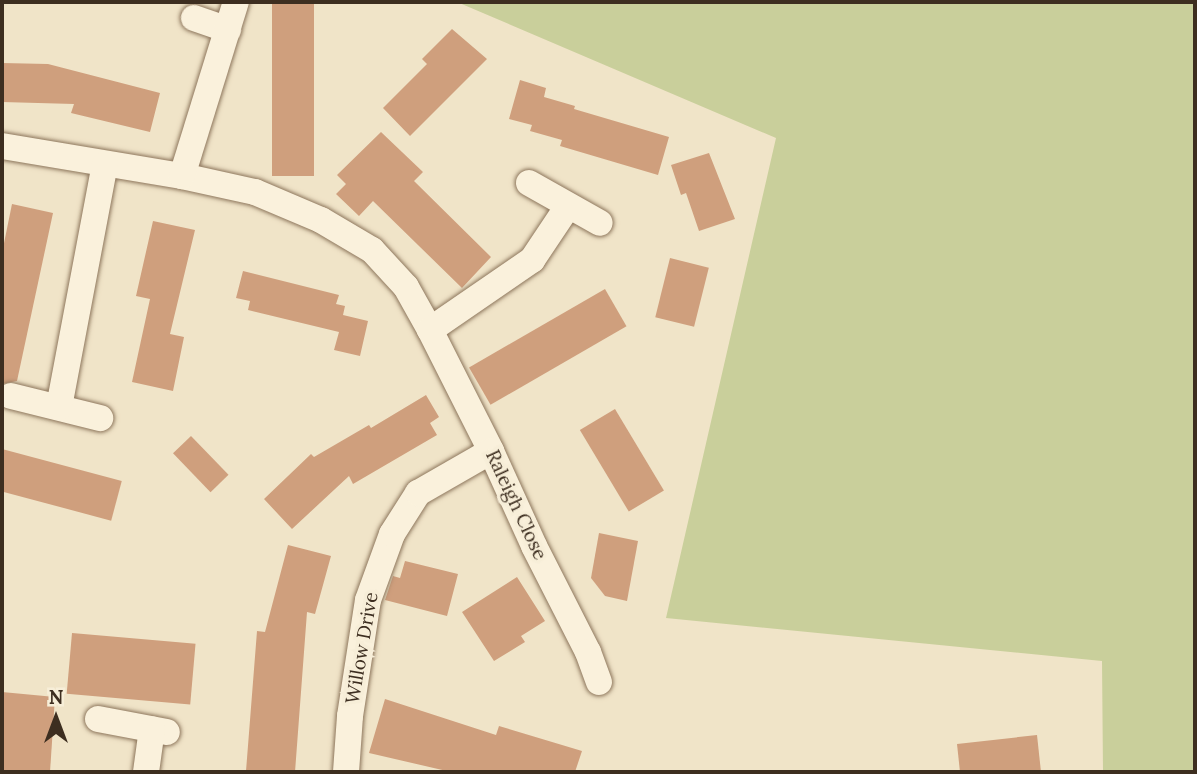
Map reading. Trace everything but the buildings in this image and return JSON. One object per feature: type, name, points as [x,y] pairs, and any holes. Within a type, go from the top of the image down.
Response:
[{"type":"street","points":[[182,176],[236,2]]},
{"type":"street","points":[[194,18],[228,30]]},
{"type":"street","name":"Raleigh Close","points":[[2,146],[182,176],[255,192],[321,220],[372,250],[406,287],[430,330],[492,451],[599,682]]},
{"type":"street","points":[[59,407],[105,164]]},
{"type":"street","points":[[529,183],[600,223]]},
{"type":"street","points":[[430,330],[532,260],[568,206]]},
{"type":"street","points":[[10,396],[100,418]]},
{"type":"street","name":"Willow Drive","points":[[346,772],[350,716],[368,600],[392,534],[418,493],[492,451]]},
{"type":"street","points":[[98,719],[160,730],[146,772]]},
{"type":"green space","points":[[457,2],[1195,2],[1195,772],[1103,772],[1102,661],[666,618],[776,138]]}]
